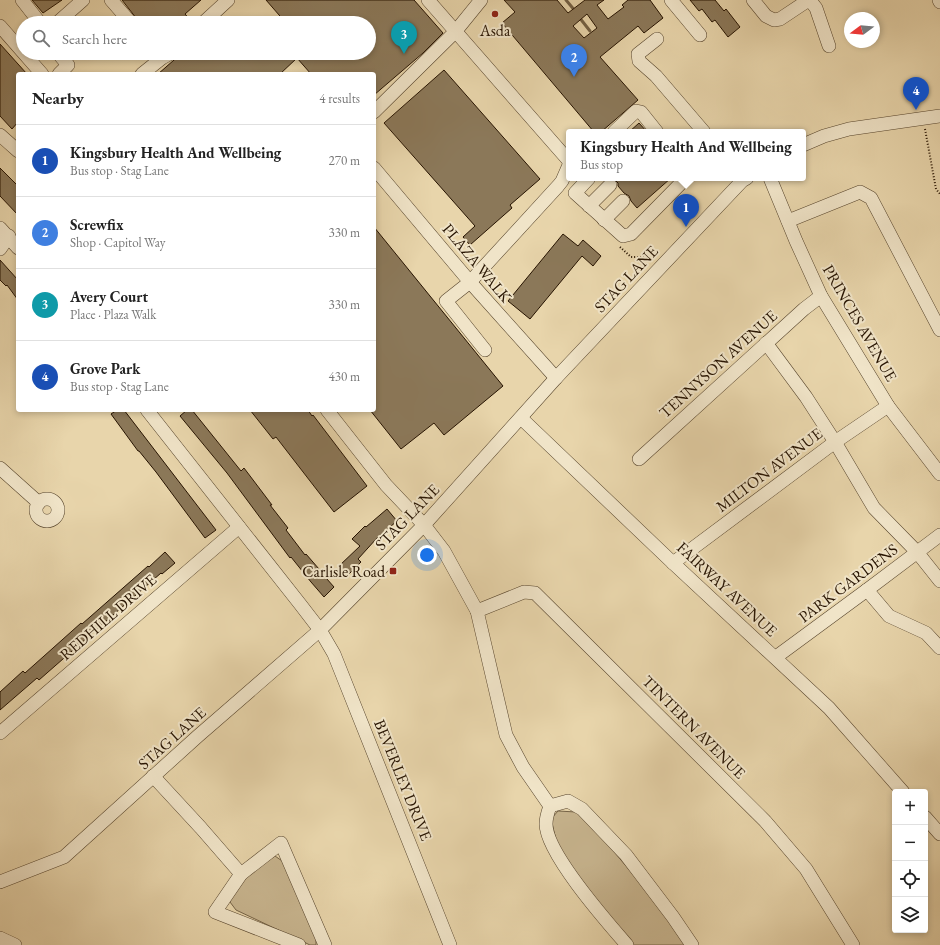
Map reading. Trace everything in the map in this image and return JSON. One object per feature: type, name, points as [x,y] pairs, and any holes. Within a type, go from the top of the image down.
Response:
[{"type":"street","points":[[22,0],[35,16]]},
{"type":"street","points":[[65,16],[83,0]]},
{"type":"street","points":[[111,0],[125,16]]},
{"type":"street","points":[[211,16],[228,0]]},
{"type":"street","points":[[429,0],[455,32],[566,158]]},
{"type":"street","points":[[376,110],[455,32],[481,0]]},
{"type":"street","points":[[671,0],[700,35]]},
{"type":"street","points":[[753,0],[766,16],[774,20],[780,19],[807,1],[812,3],[816,8],[829,46]]},
{"type":"street","points":[[2,34],[16,47]]},
{"type":"street","points":[[657,39],[638,54],[639,61],[656,76],[701,129]]},
{"type":"street","points":[[29,60],[40,72]]},
{"type":"street","points":[[61,72],[68,66],[63,60]]},
{"type":"street","points":[[144,72],[157,60]]},
{"type":"street","points":[[617,129],[639,111],[655,129]]},
{"type":"street","points":[[806,144],[824,136],[849,129],[940,116]]},
{"type":"street","points":[[0,135],[16,149]]},
{"type":"street","name":"PLAZA WALK","points":[[376,170],[470,282],[556,378]]},
{"type":"street","points":[[485,350],[446,301],[470,282],[562,181],[566,172]]},
{"type":"street","points":[[562,181],[623,236],[627,236],[683,181]]},
{"type":"street","points":[[575,193],[586,181]]},
{"type":"street","name":"STAG LANE","points":[[0,882],[64,856],[320,630],[424,525],[556,378],[741,181]]},
{"type":"street","name":"PRINCES AVENUE","points":[[771,181],[821,296],[888,406],[939,472]]},
{"type":"street","points":[[589,206],[610,185]]},
{"type":"street","points":[[788,221],[860,192],[871,198],[940,330]]},
{"type":"street","points":[[604,220],[623,201]]},
{"type":"street","points":[[4,232],[16,246]]},
{"type":"street","points":[[0,248],[4,232]]},
{"type":"street","name":"TENNYSON AVENUE","points":[[639,459],[804,309],[821,296]]},
{"type":"street","points":[[766,344],[806,397],[836,442],[874,508],[917,552],[940,581]]},
{"type":"street","name":"MILTON AVENUE","points":[[673,563],[836,442],[888,406]]},
{"type":"street","name":"BEVERLEY DRIVE","points":[[148,412],[320,630],[334,654],[450,945]]},
{"type":"street","points":[[330,412],[386,485],[424,525],[444,551],[477,611],[506,735],[523,767],[550,806]]},
{"type":"street","name":"FAIRWAY AVENUE","points":[[521,418],[673,563],[776,657],[829,708],[900,789]]},
{"type":"street","points":[[0,468],[39,503]]},
{"type":"street","name":"REDHILL DRIVE","points":[[0,733],[239,527]]},
{"type":"street","name":"PARK GARDENS","points":[[776,657],[940,535]]},
{"type":"street","points":[[867,590],[889,616],[926,633],[940,648]]},
{"type":"street","name":"TINTERN AVENUE","points":[[477,611],[524,592],[535,593],[765,821],[806,869],[853,945]]},
{"type":"street","points":[[153,776],[202,828],[240,874]]},
{"type":"street","points":[[550,806],[568,801],[582,809],[626,854],[692,945]]},
{"type":"street","points":[[550,806],[546,824],[553,847],[576,883],[627,945]]},
{"type":"street","points":[[928,820],[940,834]]},
{"type":"street","points":[[299,945],[215,912],[240,874],[281,842],[324,945]]},
{"type":"street","points":[[0,938],[15,945]]},
{"type":"path","points":[[923,118],[936,189],[940,194]]},
{"type":"shaded area","points":[[558,811],[576,812],[594,828],[647,891],[686,945],[633,945],[579,879],[557,844],[551,819]]},
{"type":"shaded area","points":[[275,856],[285,863],[316,939],[316,945],[310,945],[236,910],[230,902],[230,895],[252,871]]},
{"type":"building","points":[[32,0],[62,0],[43,13]]},
{"type":"building","points":[[122,0],[201,0],[185,14],[187,16],[135,16]]},
{"type":"building","points":[[266,0],[414,0],[443,33],[423,53],[376,93],[376,72],[309,72],[299,60],[376,60],[376,16],[280,16]]},
{"type":"building","points":[[504,0],[557,0],[568,13],[585,0],[604,0],[597,5],[608,19],[624,7],[622,5],[628,0],[650,0],[663,18],[644,33],[638,26],[600,57],[638,100],[604,129],[591,129],[502,23],[515,12]],"holes":[[[587,14],[597,28],[584,38],[573,26]]]},
{"type":"building","points":[[690,0],[715,0],[724,11],[726,9],[740,27],[728,37],[715,20],[712,22],[702,9],[699,11]]},
{"type":"building","points":[[0,44],[25,72],[16,72],[16,124],[12,129],[0,116]]},
{"type":"building","points":[[174,60],[295,60],[282,72],[160,72]]},
{"type":"building","points":[[444,70],[540,179],[510,205],[512,208],[470,245],[463,237],[475,226],[384,123]]},
{"type":"building","points":[[639,123],[644,129],[632,129]]},
{"type":"building","points":[[0,168],[16,184],[16,213],[0,196]]},
{"type":"building","points":[[616,181],[668,181],[637,208],[629,196],[618,186]]},
{"type":"building","points":[[376,229],[503,386],[444,435],[434,423],[401,449],[372,412],[376,412]]},
{"type":"building","points":[[563,234],[578,246],[583,240],[601,256],[593,266],[582,256],[530,319],[508,301]]},
{"type":"building","points":[[0,260],[16,278],[16,297],[7,285],[6,286],[0,280]]},
{"type":"building","points":[[114,412],[126,412],[216,530],[205,538],[111,414]]},
{"type":"building","points":[[185,412],[194,412],[241,471],[244,468],[288,528],[286,530],[305,555],[306,554],[334,587],[324,597],[291,557],[290,558],[227,473],[180,416]]},
{"type":"building","points":[[252,412],[309,412],[367,486],[334,512],[276,437],[273,439]]},
{"type":"building","points":[[387,509],[397,521],[377,538],[358,559],[361,562],[347,576],[339,566],[360,546],[352,539],[365,526],[366,527]]},
{"type":"building","points":[[165,552],[175,563],[162,574],[161,573],[39,680],[37,678],[0,710],[0,692],[23,671],[25,673],[81,623],[82,624]]},
{"type":"waterway","points":[[566,0],[576,12]]},
{"type":"waterway","points":[[579,17],[590,31]]},
{"type":"place","name":"Asda","points":[[495,14]]},
{"type":"place","name":"Avery Court","points":[[404,54]]},
{"type":"place","name":"Screwfix","points":[[574,77]]},
{"type":"place","name":"Grove Park","points":[[916,110]]},
{"type":"place","name":"Kingsbury Health And Wellbeing","points":[[686,227]]},
{"type":"place","name":"Carlisle Road","points":[[393,571]]}]
